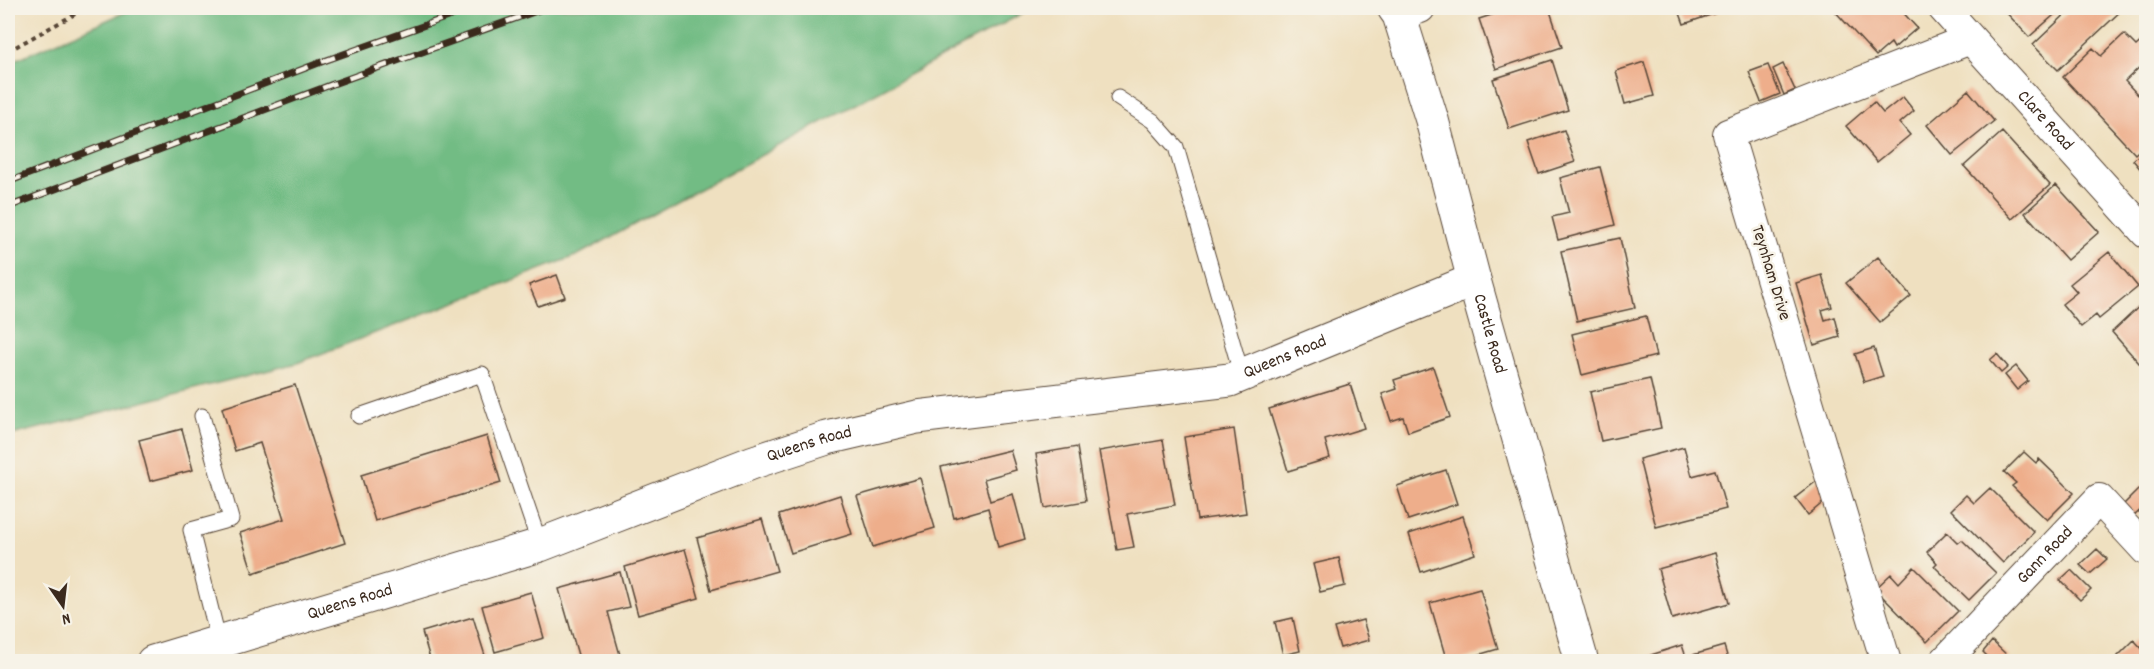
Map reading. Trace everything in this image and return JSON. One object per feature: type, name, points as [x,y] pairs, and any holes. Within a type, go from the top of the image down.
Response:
[{"type":"street","name":"Clare Road","points":[[1942,8],[2146,233]]},
{"type":"street","name":"Castle Road","points":[[1405,10],[1474,280],[1582,662]]},
{"type":"street","name":"Teynham Drive","points":[[1886,662],[1728,134],[1971,39]]},
{"type":"street","name":"Queens Road","points":[[153,662],[540,545],[754,462],[827,438],[917,417],[1230,380],[1474,280]]},
{"type":"street","name":"Gann Road","points":[[1944,662],[2099,499],[2146,550]]},
{"type":"lane","points":[[1118,98],[1153,121],[1176,147],[1242,376]]},
{"type":"lane","points":[[358,416],[482,374],[540,545]]},
{"type":"lane","points":[[202,416],[231,519],[191,531],[219,642]]},
{"type":"path","points":[[8,51],[86,8]]},
{"type":"green space","points":[[135,8],[1032,8],[578,255],[297,363],[8,436],[8,63]]},
{"type":"building","points":[[1513,8],[1549,8],[1562,47],[1496,69],[1479,19]]},
{"type":"building","points":[[1678,8],[1717,8],[1719,12],[1684,24]]},
{"type":"building","points":[[1832,8],[1899,8],[1917,28],[1894,48],[1891,43],[1876,56]]},
{"type":"building","points":[[2002,8],[2062,8],[2029,37]]},
{"type":"building","points":[[2072,8],[2124,8],[2058,70],[2033,45]]},
{"type":"building","points":[[2124,34],[2136,46],[2145,38],[2146,41],[2146,61],[2125,81],[2138,95],[2146,87],[2146,144],[2135,154],[2063,77],[2093,48],[2101,56]]},
{"type":"building","points":[[1552,60],[1568,110],[1509,129],[1493,79]]},
{"type":"building","points":[[1644,62],[1654,96],[1625,104],[1616,71]]},
{"type":"building","points":[[1783,64],[1795,90],[1784,95],[1773,69]]},
{"type":"building","points":[[1768,65],[1780,94],[1761,102],[1749,72]]},
{"type":"building","points":[[1968,90],[1994,121],[1952,155],[1927,125]]},
{"type":"building","points":[[1903,97],[1914,111],[1900,123],[1910,135],[1877,162],[1846,126],[1874,102],[1883,113]]},
{"type":"building","points":[[1564,130],[1575,162],[1539,174],[1528,142]]},
{"type":"building","points":[[2002,132],[2050,185],[2012,219],[1964,166]]},
{"type":"building","points":[[2146,149],[2146,176],[2133,160]]},
{"type":"building","points":[[1600,167],[1615,225],[1558,240],[1552,217],[1569,213],[1560,178]]},
{"type":"building","points":[[2056,185],[2099,232],[2067,260],[2025,213]]},
{"type":"building","points":[[1620,238],[1635,308],[1577,321],[1561,251]]},
{"type":"building","points":[[2109,252],[2138,287],[2099,319],[2096,315],[2081,327],[2062,304],[2077,292],[2070,284]]},
{"type":"building","points":[[1878,257],[1911,296],[1880,322],[1846,283]]},
{"type":"building","points":[[557,275],[565,297],[538,306],[529,285]]},
{"type":"building","points":[[1822,275],[1832,307],[1822,310],[1825,320],[1835,317],[1840,337],[1814,345],[1796,283]]},
{"type":"building","points":[[2146,300],[2146,371],[2112,332]]},
{"type":"building","points":[[1646,316],[1656,356],[1582,375],[1572,334]]},
{"type":"building","points":[[1874,348],[1883,376],[1864,382],[1855,354]]},
{"type":"building","points":[[1997,354],[2008,367],[2001,373],[1990,360]]},
{"type":"building","points":[[2016,366],[2028,381],[2017,390],[2005,375]]},
{"type":"building","points":[[1433,367],[1450,417],[1408,432],[1403,417],[1391,421],[1382,394],[1397,389],[1394,380]]},
{"type":"building","points":[[1650,379],[1661,428],[1601,441],[1590,392]]},
{"type":"building","points":[[1350,384],[1364,428],[1325,440],[1330,458],[1288,471],[1269,409]]},
{"type":"building","points":[[295,385],[345,543],[253,573],[240,533],[284,519],[260,443],[235,451],[222,408]]},
{"type":"building","points":[[182,429],[193,470],[150,481],[139,440]]},
{"type":"building","points":[[1234,429],[1246,513],[1197,520],[1184,437]]},
{"type":"building","points":[[487,436],[501,483],[375,521],[361,475]]},
{"type":"building","points":[[1163,440],[1175,505],[1127,514],[1134,547],[1117,550],[1099,451]]},
{"type":"building","points":[[1077,447],[1086,501],[1045,508],[1036,454]]},
{"type":"building","points":[[1684,447],[1692,476],[1715,470],[1726,509],[1656,527],[1639,459]]},
{"type":"building","points":[[1010,450],[1016,470],[984,479],[990,501],[1013,494],[1025,539],[998,547],[988,508],[954,518],[941,467]]},
{"type":"building","points":[[2024,452],[2036,463],[2039,459],[2074,493],[2047,520],[2012,486],[2016,483],[2004,472]]},
{"type":"building","points":[[1446,470],[1457,504],[1408,520],[1397,486]]},
{"type":"building","points":[[920,478],[935,528],[873,547],[857,496]]},
{"type":"building","points":[[1818,480],[1831,496],[1808,515],[1795,498]]},
{"type":"building","points":[[2146,482],[2146,505],[2134,516],[2123,505]]},
{"type":"building","points":[[1990,488],[2034,532],[2003,563],[1951,510],[1966,495],[1974,503]]},
{"type":"building","points":[[840,495],[852,534],[791,553],[779,515]]},
{"type":"building","points":[[1463,516],[1475,554],[1421,572],[1409,534]]},
{"type":"building","points":[[762,519],[777,571],[711,590],[697,538]]},
{"type":"building","points":[[1947,532],[1958,543],[1962,540],[1996,573],[1969,600],[1934,566],[1937,563],[1927,552]]},
{"type":"building","points":[[685,549],[699,598],[638,615],[625,567]]},
{"type":"building","points":[[2097,549],[2107,559],[2090,574],[2080,565]]},
{"type":"building","points":[[1715,553],[1729,603],[1672,619],[1658,569]]},
{"type":"building","points":[[1339,558],[1345,586],[1320,592],[1313,564]]},
{"type":"building","points":[[1914,567],[1958,611],[1927,642],[1875,589],[1891,574],[1899,583]]},
{"type":"building","points":[[2071,570],[2091,590],[2080,600],[2060,580]]},
{"type":"building","points":[[620,572],[629,607],[608,612],[622,662],[580,662],[559,589]]},
{"type":"building","points":[[1480,589],[1498,649],[1447,662],[1430,603]]},
{"type":"building","points":[[531,592],[544,638],[495,652],[482,606]]},
{"type":"building","points":[[473,617],[487,662],[431,662],[422,632]]},
{"type":"building","points":[[1293,618],[1300,651],[1283,655],[1275,622]]},
{"type":"building","points":[[1363,620],[1369,640],[1340,648],[1334,628]]},
{"type":"building","points":[[2134,640],[2146,653],[2146,662],[2112,662]]},
{"type":"building","points":[[1992,641],[2009,657],[2005,662],[1993,662],[1983,652]]},
{"type":"building","points":[[1682,645],[1686,657],[1724,646],[1729,662],[1653,662],[1651,655]]},
{"type":"railway","points":[[8,182],[324,61],[473,8]]},
{"type":"railway","points":[[8,207],[333,84],[545,8]]}]
